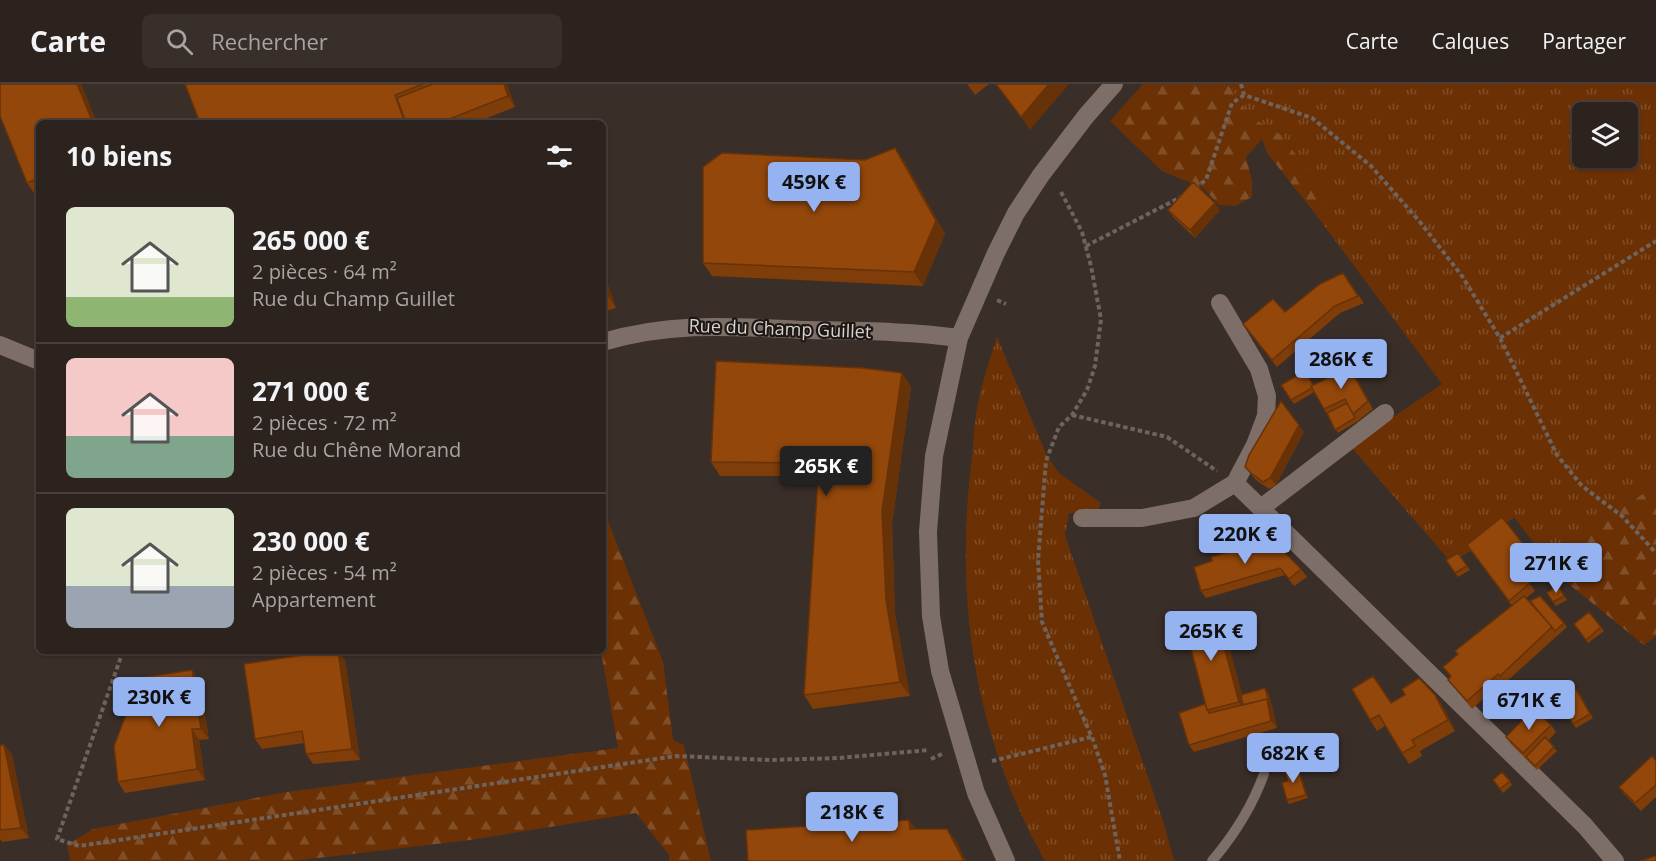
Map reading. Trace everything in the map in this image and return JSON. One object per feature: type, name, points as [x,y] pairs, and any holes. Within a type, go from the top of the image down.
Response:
[{"type":"street","points":[[1006,861],[976,793],[939,671],[931,616],[928,532],[934,456],[959,338],[1016,213],[1086,116],[1114,84]]},
{"type":"street","points":[[1082,518],[1142,518],[1194,508],[1235,483],[1255,445],[1266,416],[1267,396],[1259,369],[1220,303]]},
{"type":"street","name":"Rue du Champ Guillet","points":[[606,341],[655,329],[705,326],[916,333],[959,338]]},
{"type":"street","points":[[0,345],[36,360]]},
{"type":"street","points":[[1261,508],[1385,413]]},
{"type":"street","points":[[1235,483],[1585,826],[1615,861]]},
{"type":"lane","points":[[1212,861],[1233,836],[1255,801],[1264,774]]},
{"type":"path","points":[[1241,84],[1244,95]]},
{"type":"path","points":[[1190,191],[1206,180],[1232,103],[1244,95]]},
{"type":"path","points":[[1244,95],[1312,118],[1371,166],[1420,222],[1462,276],[1500,338],[1557,455],[1582,486],[1622,516],[1656,553]]},
{"type":"path","points":[[1086,246],[1183,196]]},
{"type":"path","points":[[1500,338],[1594,277],[1656,241]]},
{"type":"path","points":[[1072,415],[1167,437],[1235,483]]},
{"type":"path","points":[[122,654],[57,839],[79,846],[676,756],[770,760],[839,758],[929,750]]},
{"type":"path","points":[[992,761],[1091,737]]},
{"type":"green space","points":[[1143,84],[1228,84],[1250,116],[1281,135],[1332,202],[1317,216],[1267,153],[1262,139],[1246,157],[1252,181],[1252,197],[1235,206],[1219,205],[1203,188],[1162,171],[1110,121]]},
{"type":"green space","points":[[1228,84],[1656,84],[1656,485],[1593,528],[1560,577],[1514,517],[1471,551],[1450,561],[1350,446],[1442,384],[1317,216],[1332,202],[1281,135],[1250,116]]},
{"type":"green space","points":[[997,337],[1047,456],[1059,473],[1101,503],[1096,514],[1069,513],[1065,535],[1164,824],[1174,861],[1045,861],[1021,813],[1001,765],[986,716],[975,665],[968,614],[966,563],[967,510],[978,402]]},
{"type":"green space","points":[[1656,485],[1656,636],[1644,645],[1560,577],[1593,528]]},
{"type":"green space","points":[[606,516],[663,662],[673,740],[684,745],[711,861],[669,861],[669,855],[636,813],[470,840],[293,861],[70,861],[67,845],[93,829],[287,792],[618,748],[602,654],[606,654]]},
{"type":"building","points":[[0,84],[77,84],[92,120],[36,120],[36,179],[27,183],[0,116]]},
{"type":"building","points":[[185,84],[423,84],[395,95],[404,120],[199,120]]},
{"type":"building","points":[[433,84],[504,84],[508,96],[447,120],[405,120],[397,98]]},
{"type":"building","points":[[996,84],[1049,84],[1021,117]]},
{"type":"building","points":[[895,148],[936,221],[914,272],[703,263],[703,167],[722,153],[865,160]]},
{"type":"building","points":[[1193,182],[1215,203],[1190,230],[1168,210]]},
{"type":"building","points":[[1343,273],[1358,296],[1335,306],[1272,360],[1243,324],[1273,299],[1285,312],[1320,284]]},
{"type":"building","points":[[716,361],[863,368],[902,373],[882,511],[886,600],[900,682],[804,695],[819,463],[711,462]]},
{"type":"building","points":[[1347,363],[1368,401],[1353,414],[1345,399],[1324,409],[1311,386],[1334,375],[1331,371]]},
{"type":"building","points":[[1305,371],[1313,385],[1312,388],[1291,400],[1281,385]]},
{"type":"building","points":[[1281,401],[1299,425],[1270,478],[1263,482],[1245,467],[1249,455]]},
{"type":"building","points":[[1347,403],[1355,418],[1335,430],[1327,413]]},
{"type":"building","points":[[1502,517],[1523,544],[1510,555],[1530,583],[1509,601],[1467,545]]},
{"type":"building","points":[[1271,539],[1301,569],[1289,579],[1280,568],[1201,591],[1194,567],[1212,561],[1211,557]]},
{"type":"building","points":[[1458,553],[1467,566],[1455,573],[1446,560]]},
{"type":"building","points":[[1558,585],[1564,596],[1553,602],[1547,593]]},
{"type":"building","points":[[1524,596],[1552,627],[1500,676],[1498,674],[1467,701],[1448,680],[1451,676],[1443,667],[1458,654],[1455,651]]},
{"type":"building","points":[[1540,596],[1564,623],[1555,631],[1530,601]]},
{"type":"building","points":[[1589,612],[1601,627],[1586,640],[1574,624]]},
{"type":"building","points":[[1215,613],[1239,702],[1207,710],[1184,622]]},
{"type":"building","points":[[309,654],[338,654],[352,749],[306,754],[302,731],[255,739],[244,664]]},
{"type":"building","points":[[192,670],[201,729],[192,729],[197,769],[118,782],[114,746],[140,678]]},
{"type":"building","points":[[1373,676],[1391,703],[1405,695],[1402,689],[1419,678],[1435,695],[1448,720],[1412,740],[1415,746],[1402,753],[1379,715],[1370,720],[1352,689]]},
{"type":"building","points":[[1574,686],[1590,714],[1573,724],[1557,696]]},
{"type":"building","points":[[1265,688],[1269,702],[1267,699],[1243,705],[1241,695]]},
{"type":"building","points":[[1267,699],[1271,721],[1189,745],[1179,713],[1205,704],[1209,713]]},
{"type":"building","points":[[1534,708],[1551,725],[1523,753],[1506,737]]},
{"type":"building","points":[[1545,737],[1554,747],[1535,766],[1526,757]]},
{"type":"building","points":[[0,745],[4,745],[21,828],[0,830]]},
{"type":"building","points":[[1652,756],[1656,761],[1656,785],[1635,803],[1619,787]]},
{"type":"building","points":[[1297,765],[1306,795],[1287,800],[1282,783],[1288,781],[1284,769]]},
{"type":"building","points":[[1502,772],[1510,781],[1500,789],[1493,780]]},
{"type":"building","points":[[909,820],[910,829],[947,829],[964,861],[748,861],[746,830]]},
{"type":"building","points":[[1656,856],[1656,861],[1640,861]]}]
